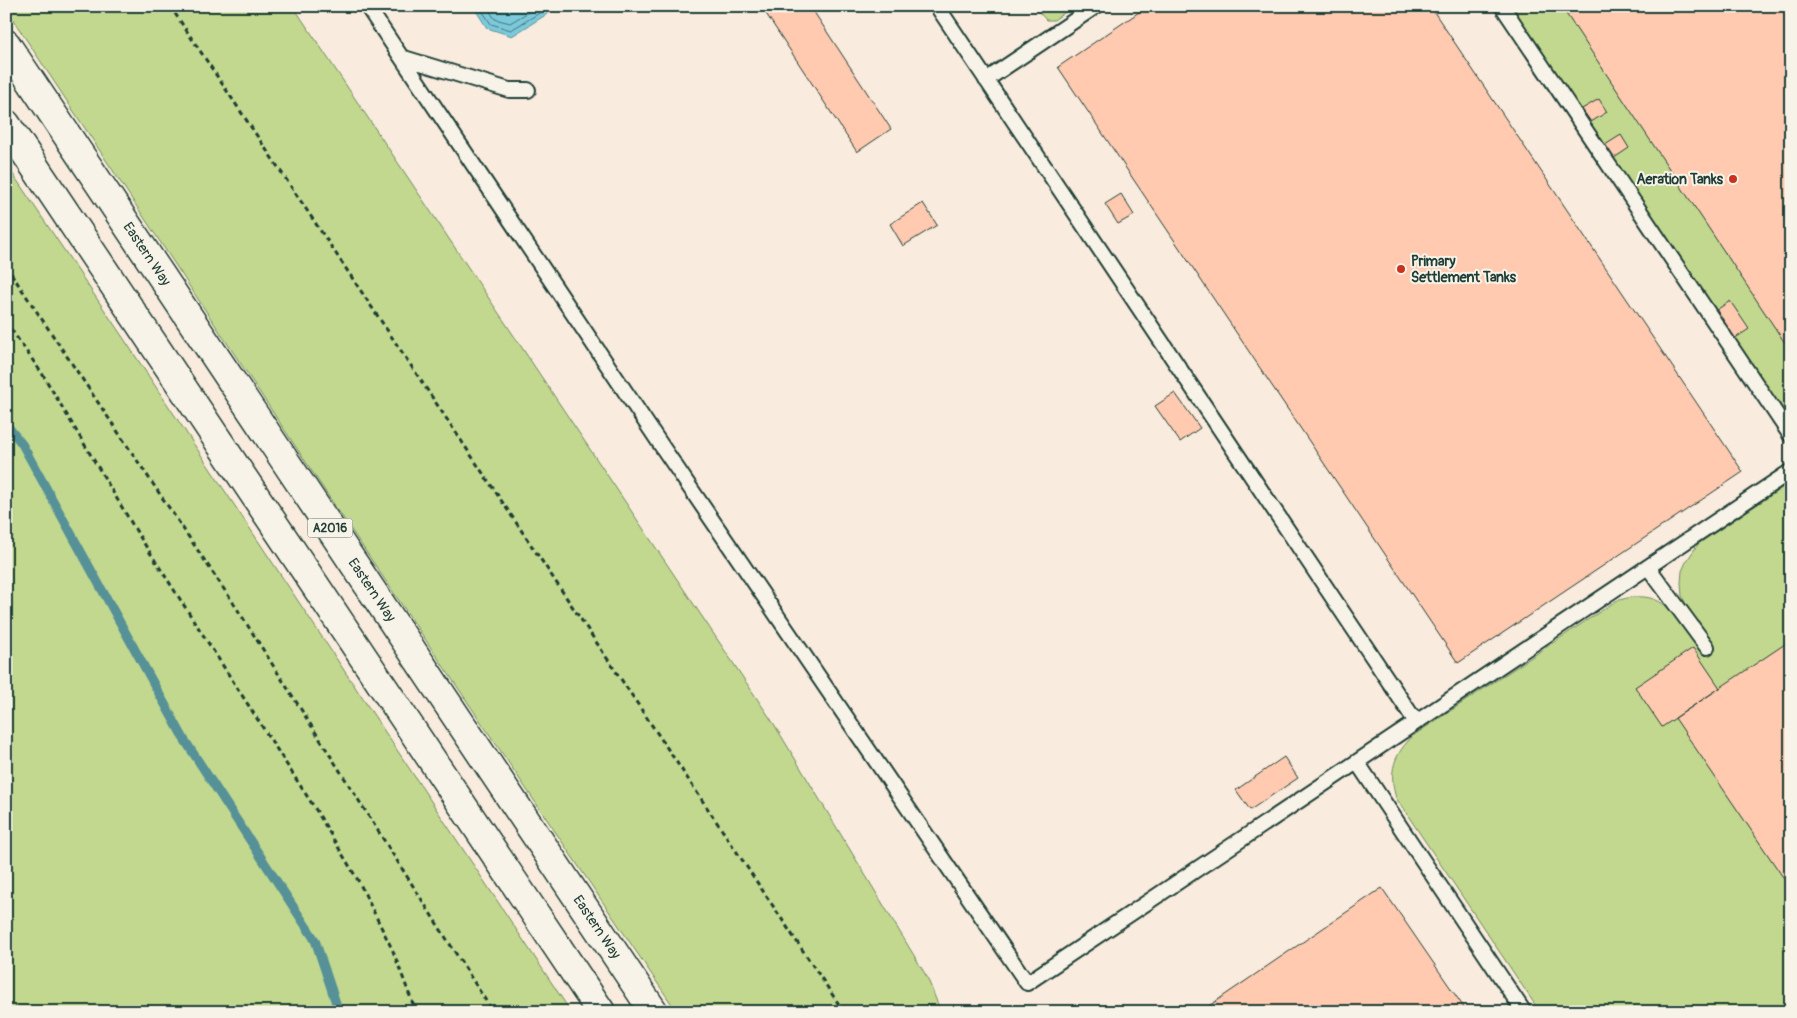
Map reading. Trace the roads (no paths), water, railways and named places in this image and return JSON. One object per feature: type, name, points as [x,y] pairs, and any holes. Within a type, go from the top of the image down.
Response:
[{"type":"main road","name":"Eastern Way","points":[[6,44],[654,1012]]},
{"type":"main road","name":"A2016","points":[[6,124],[601,1012]]},
{"type":"lane","points":[[367,6],[658,440],[1027,983],[1791,471]]},
{"type":"lane","points":[[937,6],[1416,722]]},
{"type":"lane","points":[[986,80],[1096,6]]},
{"type":"lane","points":[[1502,6],[1791,436]]},
{"type":"lane","points":[[401,57],[509,90],[528,90]]},
{"type":"lane","points":[[1648,566],[1706,648]]},
{"type":"lane","points":[[1357,762],[1524,1012]]},
{"type":"water","points":[[473,6],[560,6],[512,36],[487,28]]},
{"type":"waterway","points":[[6,424],[22,444],[184,739],[315,940],[339,1012]]},
{"type":"place","name":"Aeration Tanks","points":[[1733,179]]},
{"type":"place","name":"Primary Settlement Tanks","points":[[1401,269]]}]
